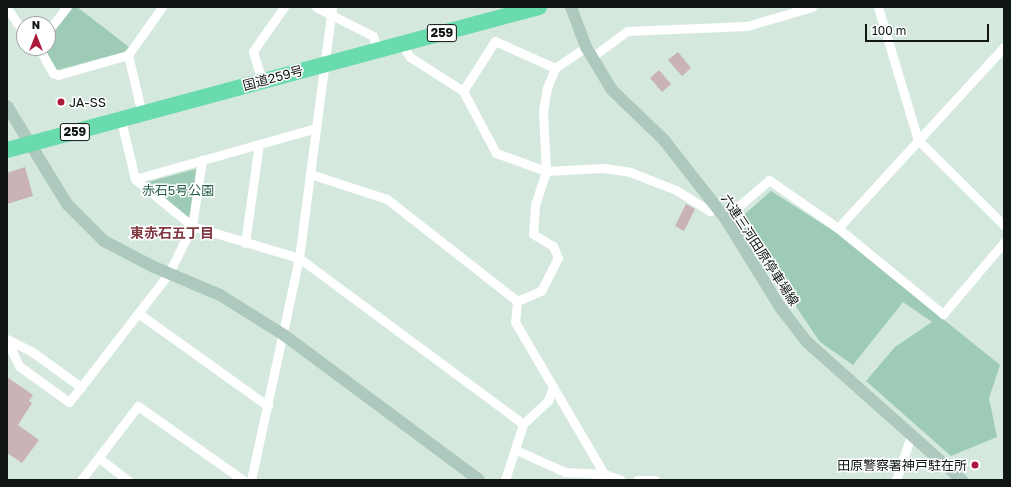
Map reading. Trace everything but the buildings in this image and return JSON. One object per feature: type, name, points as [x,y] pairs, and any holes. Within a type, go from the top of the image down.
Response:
[{"type":"highway","name":"国道259号","points":[[7,150],[401,44],[504,11],[539,7]]},
{"type":"main road","name":"六連三河田原停車場線","points":[[571,7],[589,52],[612,90],[664,140],[725,218],[780,307],[807,342],[962,480]]},
{"type":"main road","points":[[7,106],[67,204],[104,241],[169,273],[220,295],[284,335],[480,480]]},
{"type":"street","points":[[56,21],[67,7]]},
{"type":"street","points":[[43,56],[53,73],[58,75],[128,56],[162,7]]},
{"type":"street","points":[[262,81],[253,51],[284,7]]},
{"type":"street","points":[[316,7],[330,11],[373,36],[378,50]]},
{"type":"street","points":[[517,301],[541,291],[558,258],[553,246],[533,234],[535,205],[546,171],[543,111],[547,88],[555,68],[589,52],[627,31],[747,26],[812,7]]},
{"type":"street","points":[[878,7],[918,140],[1004,225]]},
{"type":"street","points":[[7,8],[16,21]]},
{"type":"street","points":[[252,480],[284,335],[299,258],[330,11]]},
{"type":"street","points":[[463,91],[496,41],[555,68]]},
{"type":"street","points":[[401,44],[410,57],[463,91],[496,154],[546,171],[604,168],[630,172],[676,190],[710,211],[715,206]]},
{"type":"street","points":[[838,228],[1004,47]]},
{"type":"street","points":[[128,56],[142,114]]},
{"type":"street","points":[[121,120],[135,179],[192,226],[299,258],[523,424]]},
{"type":"street","points":[[135,179],[316,128]]},
{"type":"street","points":[[245,243],[259,144]]},
{"type":"street","points":[[7,339],[20,366],[69,402],[169,273],[192,226],[202,160]]},
{"type":"street","points":[[310,174],[387,199],[517,301]]},
{"type":"street","points":[[725,218],[769,180],[838,228],[943,314],[1004,242]]},
{"type":"street","points":[[517,301],[515,322],[604,474]]},
{"type":"street","points":[[138,313],[268,406]]},
{"type":"street","points":[[7,339],[31,351],[80,387]]},
{"type":"street","points":[[505,480],[516,450],[523,424],[548,400],[553,387]]},
{"type":"street","points":[[81,480],[138,406],[243,480]]},
{"type":"street","points":[[896,480],[911,436]]},
{"type":"street","points":[[516,450],[565,472],[604,474],[621,480]]},
{"type":"street","points":[[98,458],[127,480]]},
{"type":"street","points":[[636,480],[655,480]]},
{"type":"green space","points":[[71,7],[77,7],[129,47],[124,52],[57,70],[49,56],[56,56],[56,26]]},
{"type":"green space","name":"赤石5号公園","points":[[196,169],[191,221],[144,183]]},
{"type":"green space","points":[[771,191],[835,232],[1000,365],[989,398],[997,437],[951,456],[866,381],[895,347],[932,322],[903,302],[853,365],[820,342],[738,220]]},
{"type":"place","name":"JA-SS","points":[[61,102]]},
{"type":"place","name":"田原警察署神戸駐在所","points":[[975,465]]},
{"type":"district","name":"東赤石五丁目","points":[[172,233]]}]
